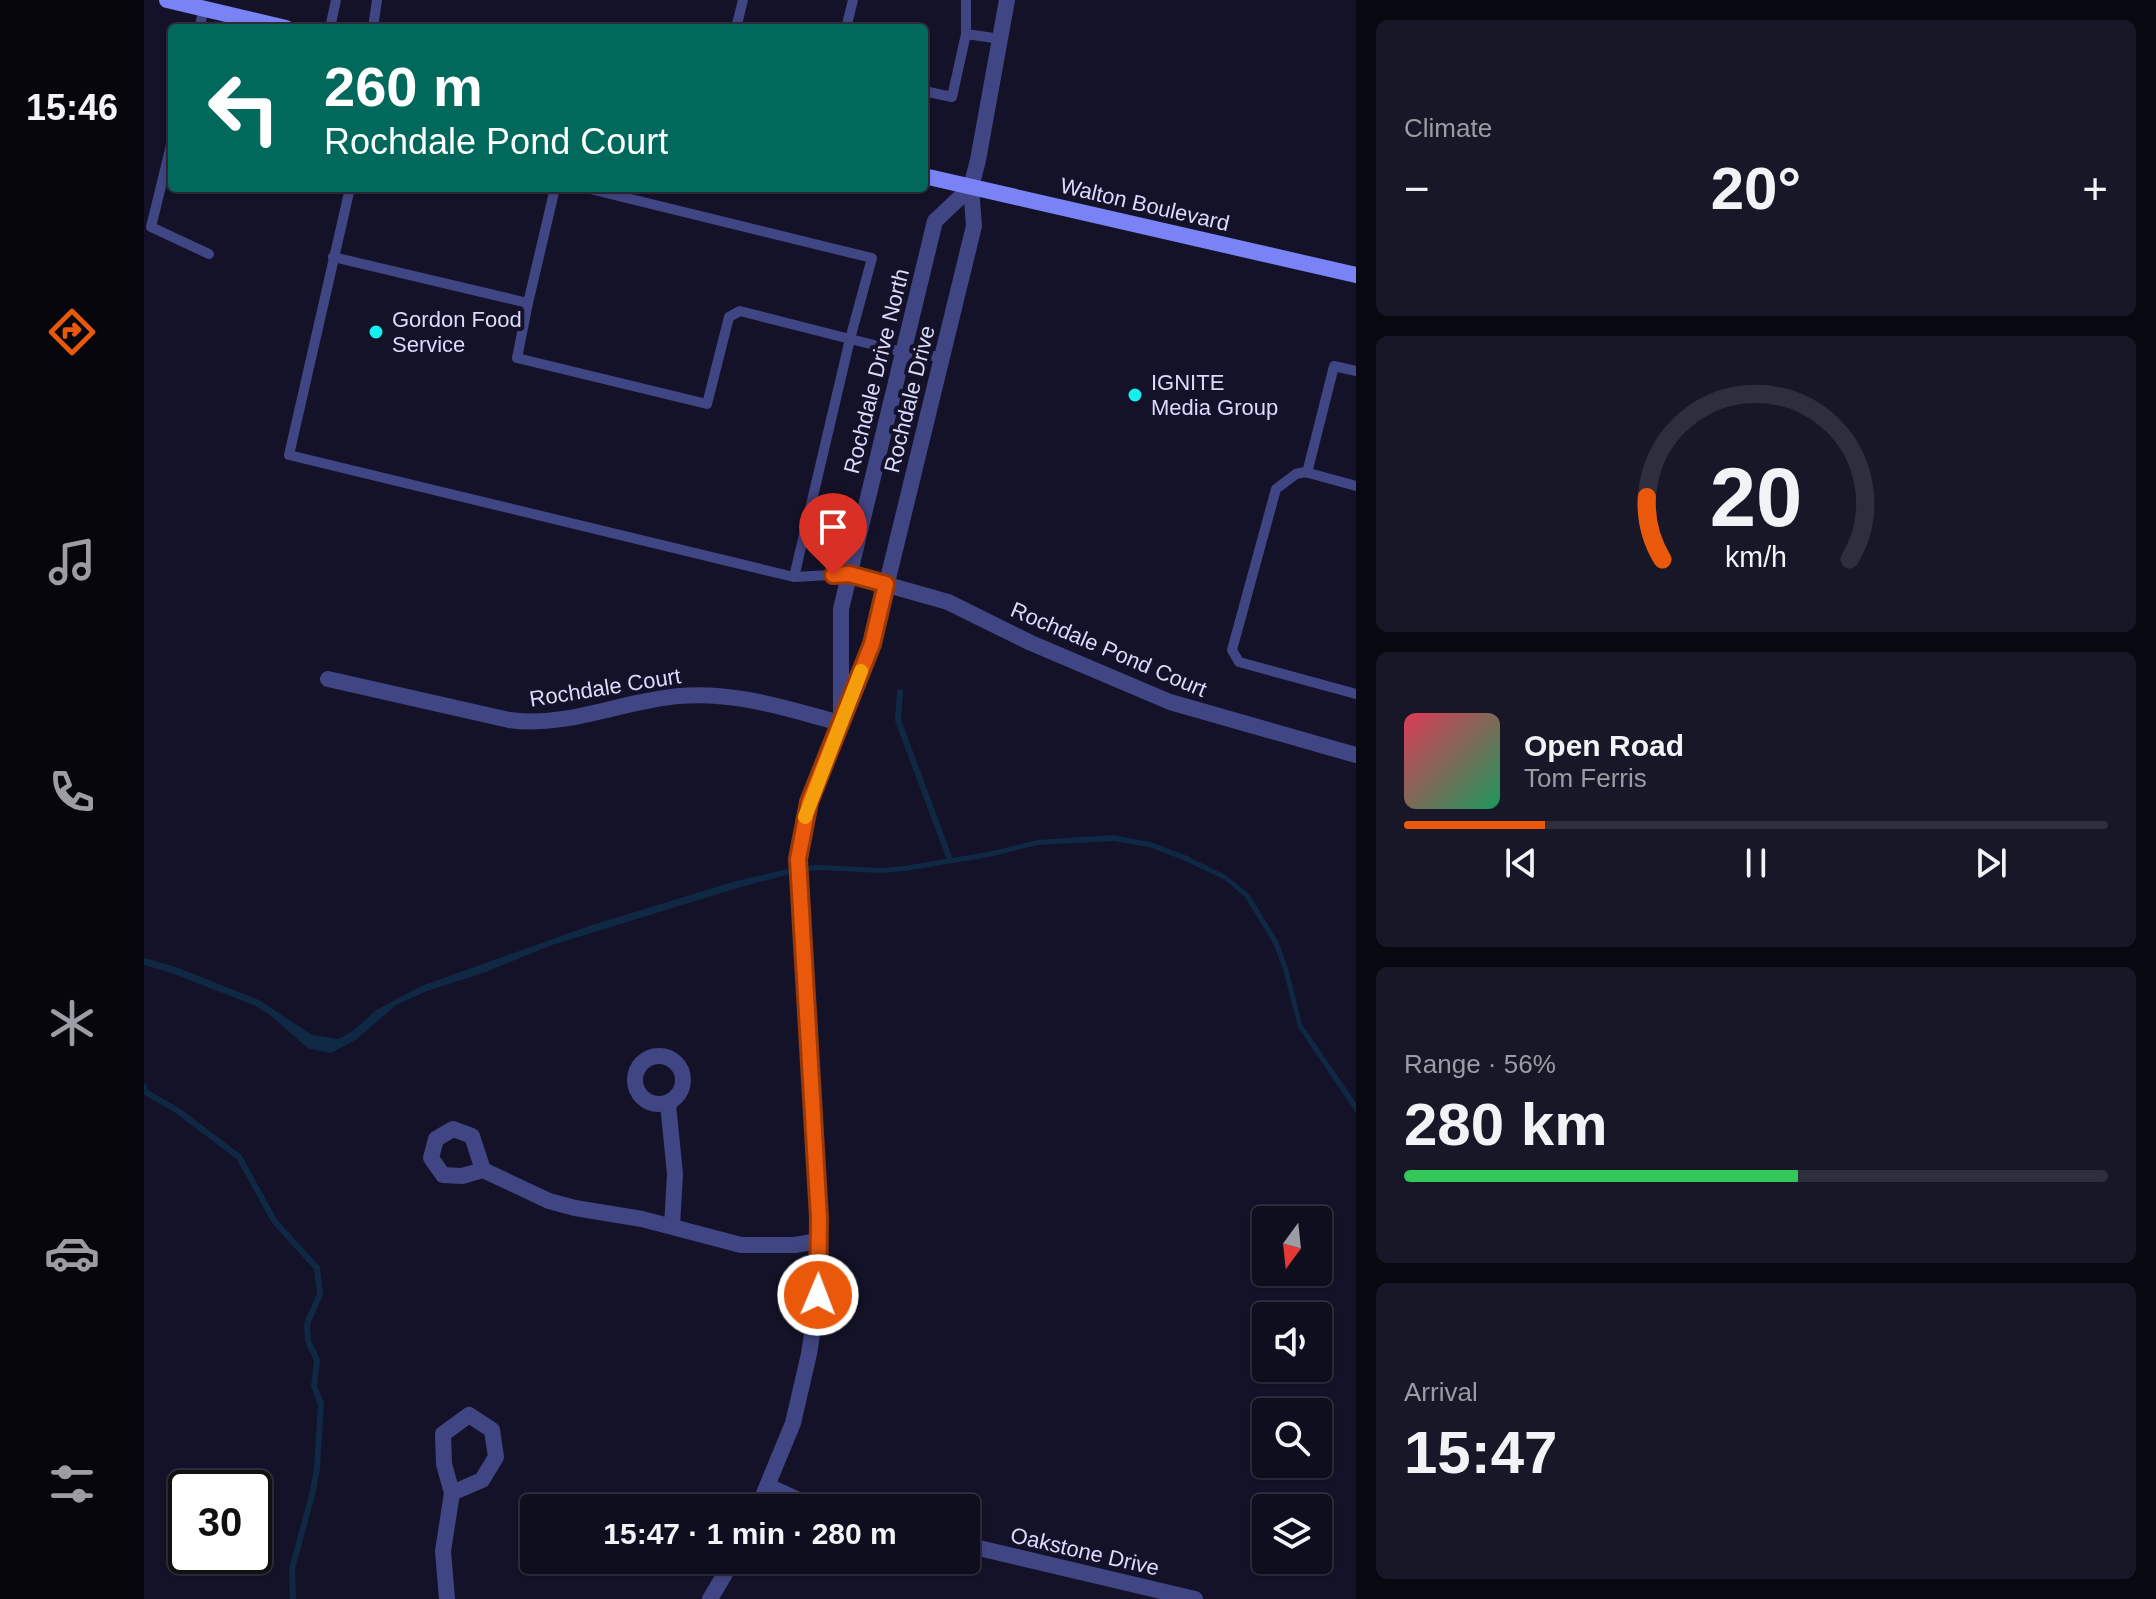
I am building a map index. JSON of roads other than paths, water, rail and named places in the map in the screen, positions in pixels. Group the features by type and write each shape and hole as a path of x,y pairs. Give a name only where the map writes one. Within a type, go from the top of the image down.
{"main road":[{"path":"167,0 269,24"},
{"name":"Walton Boulevard","path":"928,177 1356,275"}],"street":[{"name":"Rochdale Drive","path":"764,1494 793,1423 809,1354 818,1295 818,1241 798,859 809,802 872,644 974,226 971,187 1007,0"},
{"name":"Rochdale Drive North","path":"841,723 841,609 849,574 935,221 971,187"},
{"name":"Rochdale Pond Court","path":"849,574 948,602 1054,653 1170,702 1356,755"},
{"name":"Rochdale Court","path":"328,679 531,723 559,721 676,696 721,694 841,723"},
{"path":"668,1104 675,1174 672,1226"},
{"path":"483,1170 549,1201 672,1226 741,1245 795,1245 818,1241"},
{"path":"447,1599 443,1551 452,1493 444,1464 443,1434 469,1415 492,1430 496,1457 482,1480 452,1493"},
{"path":"768,1486 785,1494"},
{"name":"Oakstone Drive","path":"980,1548 1195,1599"},
{"path":"710,1599 725,1574"}],"lane":[{"path":"331,24 336,0"},
{"path":"374,24 377,0"},
{"path":"737,24 743,0"},
{"path":"847,24 853,0"},
{"path":"928,92 952,97 966,34 966,0"},
{"path":"200,24 204,9"},
{"path":"966,34 1001,39"},
{"path":"168,157 151,227 209,254"},
{"path":"349,192 289,455 794,577 849,574"},
{"path":"554,192 517,358 707,404 729,317 740,311 903,352 941,357"},
{"path":"602,192 872,258 794,577"},
{"path":"333,257 528,303"},
{"path":"1307,473 1334,366 1356,371"},
{"path":"1356,486 1307,473 1296,474 1276,489 1232,650 1239,662 1356,694"}],"water":[{"path":"1113,835 1150,842 1185,855 1227,876 1249,894 1278,941 1302,1024 1356,1103 1356,1113 1298,1027 1273,943 1245,897 1225,880 1183,860 1149,847 1113,841 1037,845 989,857 905,871 797,872 741,887 549,946 486,972 427,991 396,1005 357,1039 331,1053 309,1049 256,1006 144,965 144,958 176,967 259,1000 312,1035 338,1039 353,1031 376,1010 424,985 592,925 736,881 796,867 904,866 1037,840"}],"waterway":[{"path":"900,692 898,720 949,857"},
{"path":"144,1087 144,1091 178,1111 239,1157 275,1222 317,1268 320,1294 307,1324 308,1341 317,1360 314,1386 321,1404 317,1467 292,1569 293,1599"}],"place":[{"name":"Gordon Food Service","path":"376,332"},
{"name":"IGNITE Media Group","path":"1135,395"}]}
